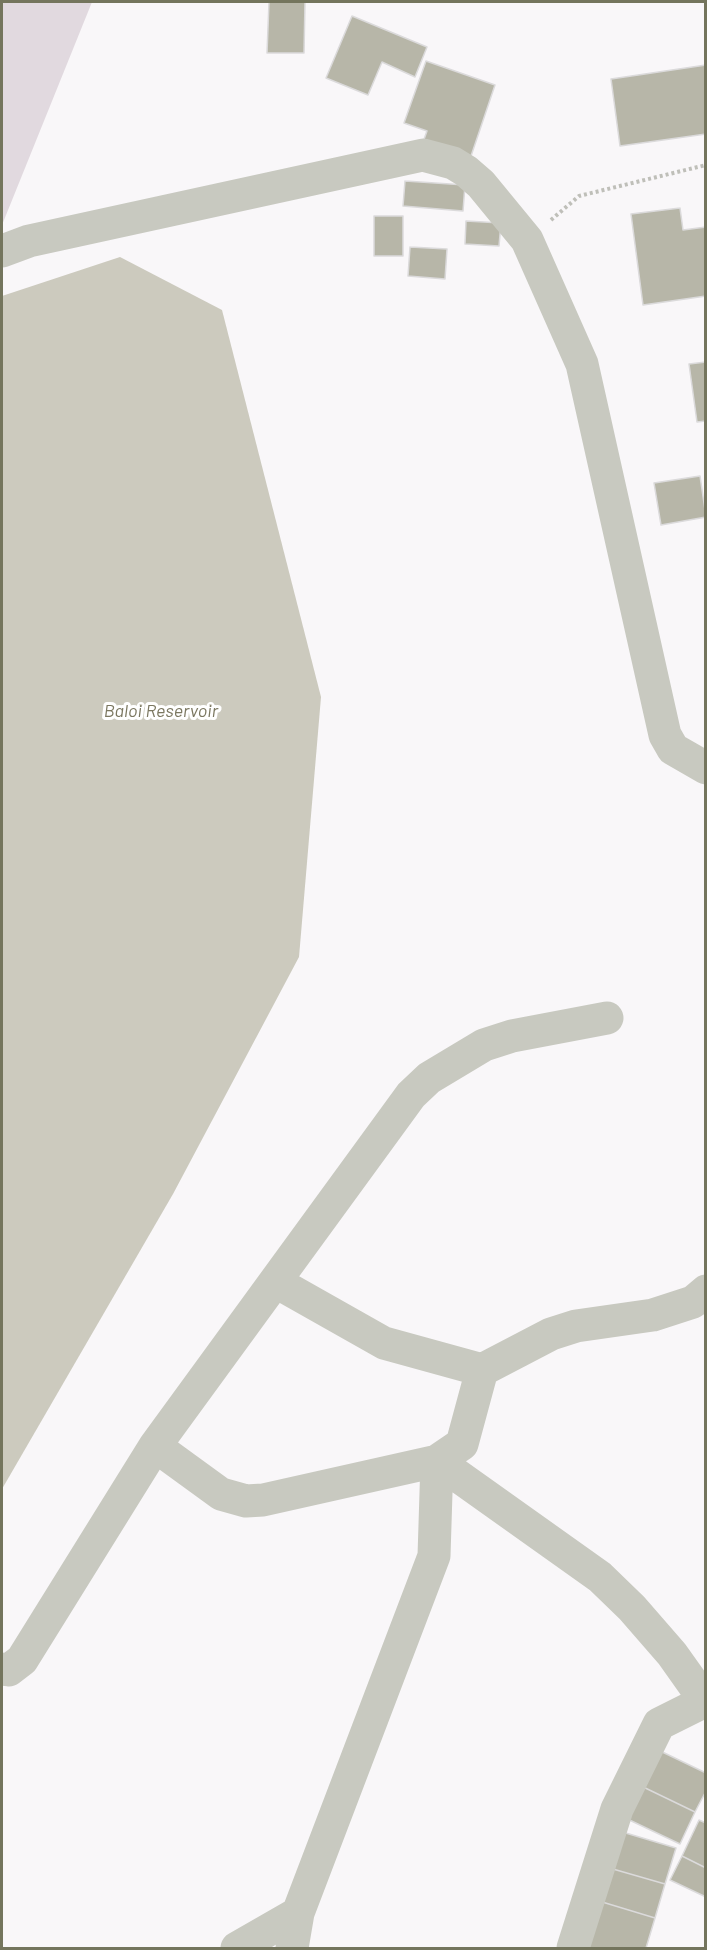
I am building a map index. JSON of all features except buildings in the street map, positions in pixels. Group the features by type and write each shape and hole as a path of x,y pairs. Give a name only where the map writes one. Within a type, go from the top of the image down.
{"street":[{"path":"2,251 30,241 423,155 453,163 466,171 481,184 527,240 582,364 665,735 673,749 705,768"},
{"path":"2,1669 15,1668 22,1660 155,1446 411,1095 429,1078 484,1045 512,1036 607,1018"},
{"path":"276,1282 384,1343 482,1370 551,1334 576,1326 653,1315 693,1302 705,1291"},
{"path":"155,1446 221,1494 246,1501 263,1500 437,1461 462,1444 482,1370"},
{"path":"437,1461 600,1577 632,1608 672,1654 705,1701 659,1724 617,1809 573,1948"},
{"path":"292,1948 298,1913 434,1556 437,1461"},
{"path":"237,1948 298,1913"}],"path":[{"path":"579,196 705,165"}],"shaded area":[{"path":"2,2 92,2 2,225"}],"water":[{"name":"Baloi Reservoir","path":"120,257 222,310 321,697 299,957 173,1194 2,1489 2,296"}]}
